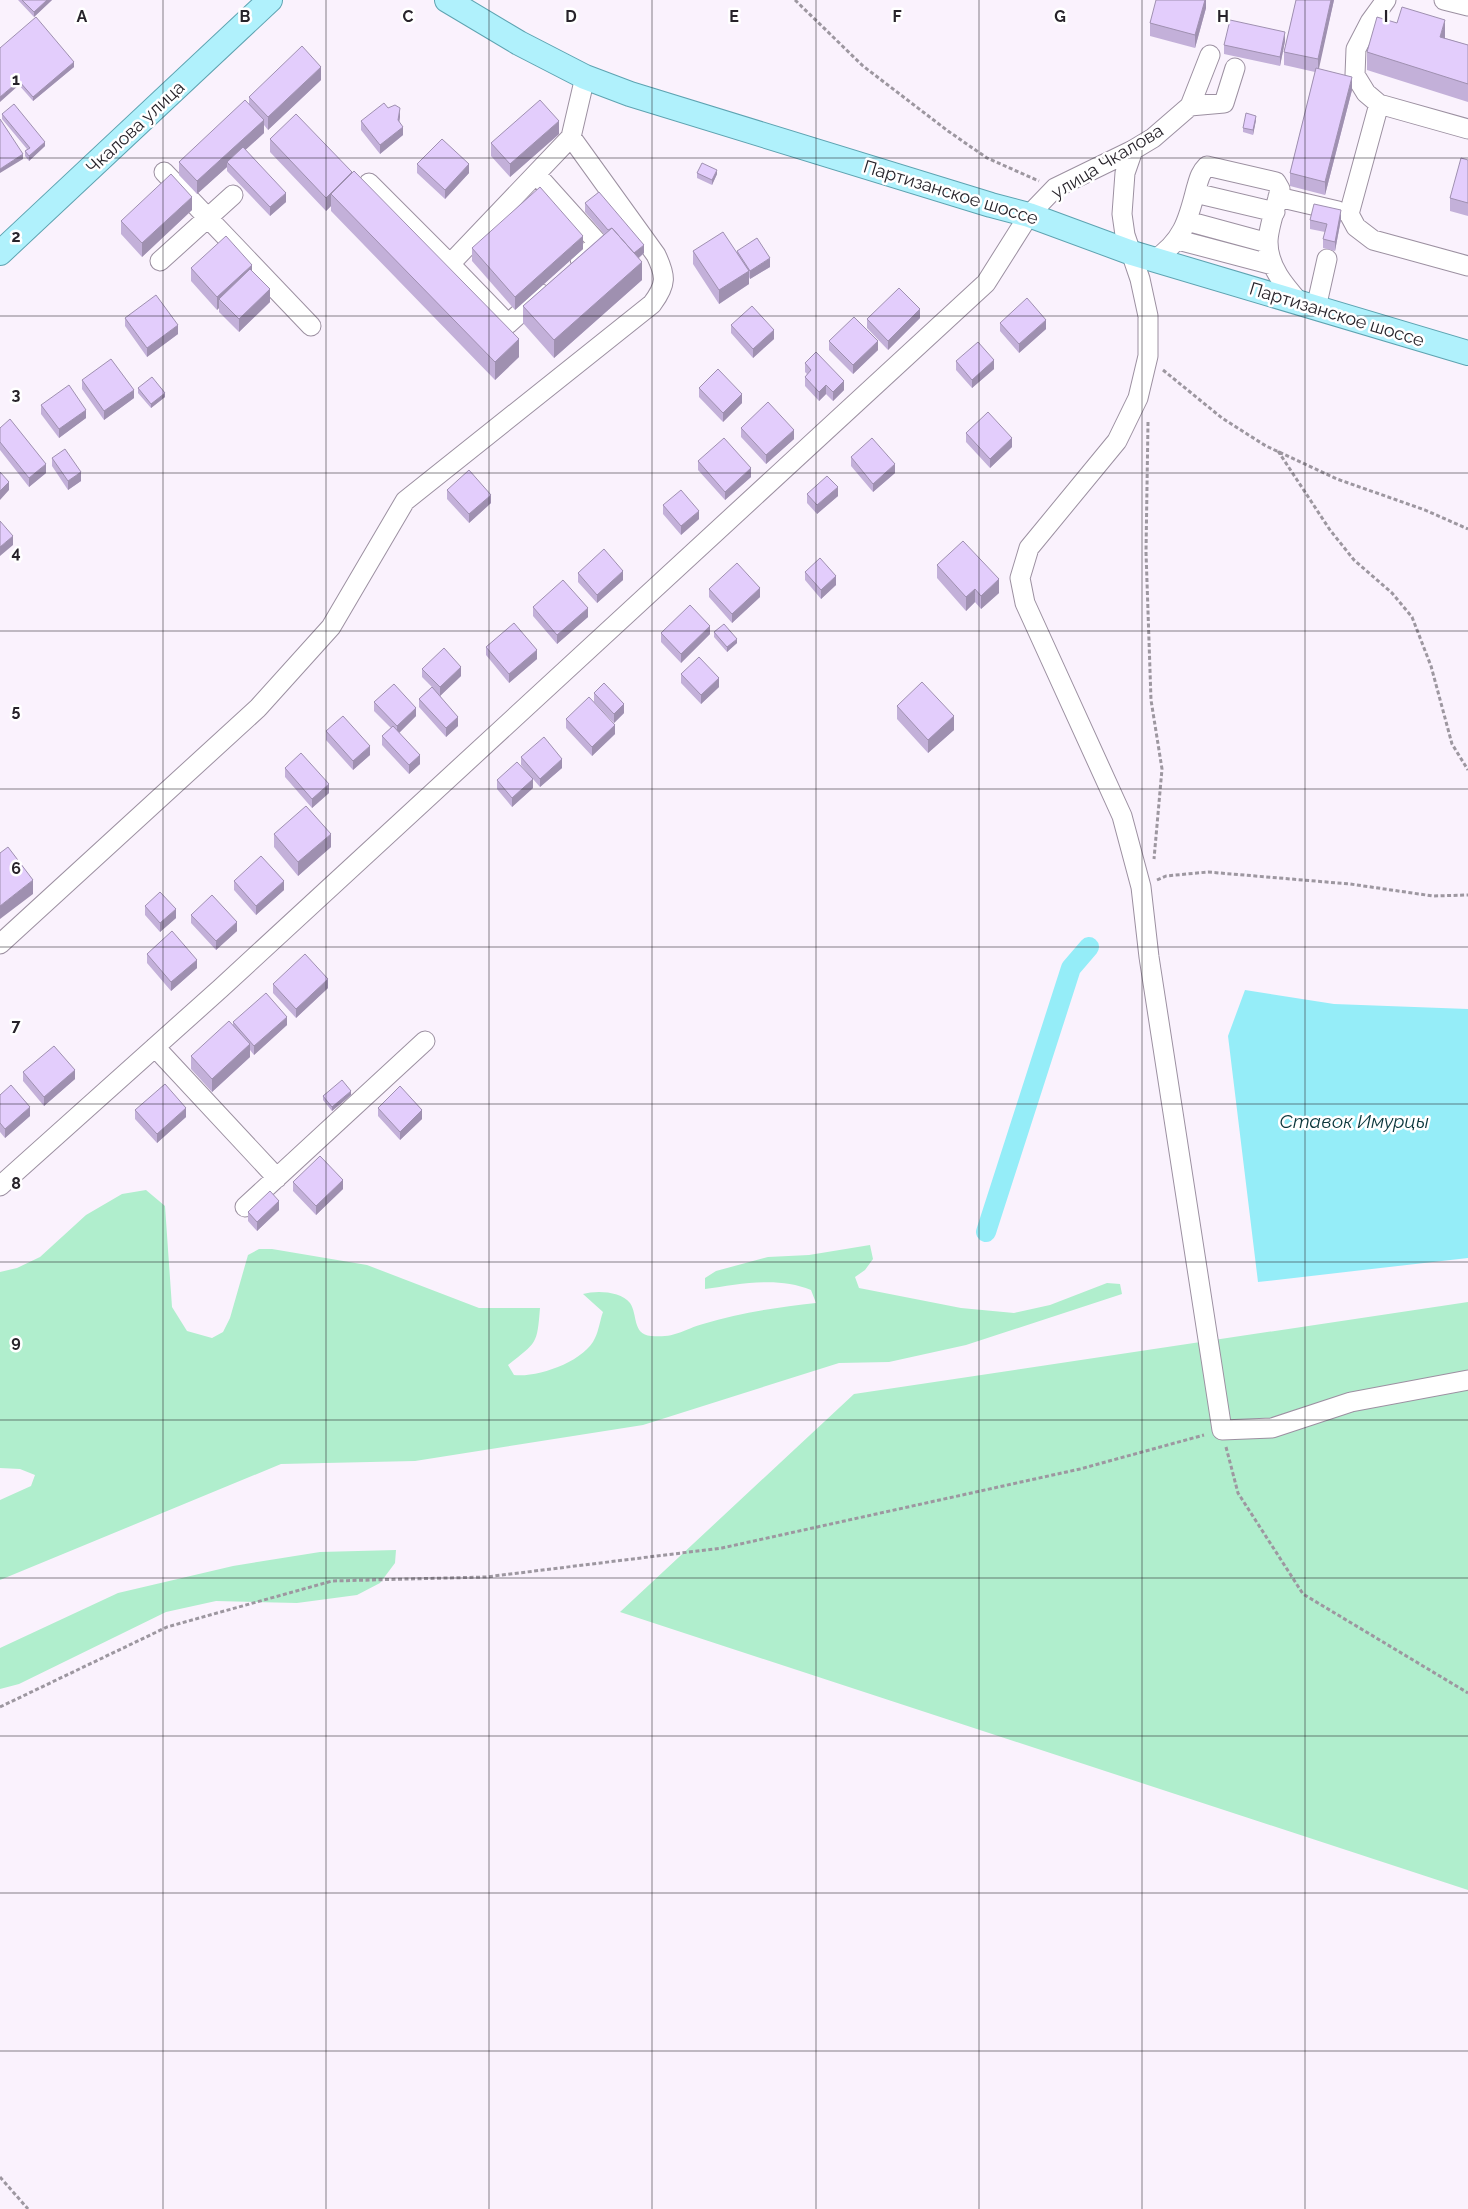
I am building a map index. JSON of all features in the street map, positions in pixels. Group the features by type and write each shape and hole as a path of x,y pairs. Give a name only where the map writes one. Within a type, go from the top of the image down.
{"main road":[{"name":"Чкалова улица","path":"0,253 270,0"},
{"name":"Партизанское шоссе","path":"447,0 519,43 585,77 630,94 991,206 1029,214 1143,257 1468,353"}],"street":[{"path":"1386,0 1370,22 1356,49 1354,75 1366,93 1379,104 1468,129"},
{"path":"1444,0 1468,6"},
{"name":"улица Чкалова","path":"0,1186 155,1047 986,283 1029,214 1055,188 1133,150 1153,138 1190,106 1210,55"},
{"path":"1190,106 1224,102 1235,68"},
{"path":"450,264 571,137 585,77"},
{"path":"1379,104 1349,214 1356,227 1373,240 1468,266"},
{"path":"0,944 258,708 331,627 405,501 652,304 662,290 664,273 656,255 571,137"},
{"path":"1133,150 1125,173 1122,214 1125,235 1143,257 1140,279 1148,316 1148,356 1138,398 1117,441 1030,548 1020,578 1025,604 1122,816 1141,887 1149,957 1222,1430 1272,1428 1351,1402 1468,1380"},
{"path":"1143,257 1166,252 1178,240 1187,220 1200,172 1207,166 1276,182 1280,189 1268,242 1273,265 1285,286 1308,305 1327,260"},
{"path":"164,172 311,326"},
{"path":"369,183 508,324 598,243 536,174"},
{"path":"1195,193 1349,214"},
{"path":"160,261 232,195"},
{"path":"1187,220 1268,242"},
{"path":"1178,240 1273,265"},
{"path":"245,1207 425,1041"},
{"path":"155,1047 276,1178"}],"path":[{"path":"795,0 863,66 948,132 987,158 1055,188"},
{"path":"1148,356 1174,380 1222,418 1278,451 1337,479 1426,510 1468,528"},
{"path":"1141,887 1154,861 1162,769 1151,700 1146,552 1148,419"},
{"path":"1278,451 1330,530 1354,560 1392,593 1412,617 1431,666 1452,744 1468,770"},
{"path":"1141,887 1166,876 1208,872 1350,884 1433,896 1468,895"},
{"path":"0,1707 168,1627 332,1581 486,1577 722,1548 1080,1469 1222,1430 1238,1493 1303,1594 1468,1692"},
{"path":"0,2177 28,2209"}],"green space":[{"path":"146,1190 165,1206 172,1307 187,1331 212,1338 223,1332 230,1318 248,1255 259,1249 272,1249 367,1265 479,1308 540,1308 538,1329 534,1342 525,1352 508,1365 514,1375 548,1371 571,1361 590,1346 595,1338 603,1312 583,1294 608,1292 626,1299 630,1303 638,1328 641,1332 651,1336 673,1335 717,1320 816,1303 811,1290 785,1283 759,1282 705,1289 705,1278 716,1271 768,1257 809,1255 870,1245 873,1259 865,1270 855,1277 859,1288 961,1308 1014,1313 1050,1305 1107,1283 1120,1284 1122,1294 966,1345 889,1362 839,1363 643,1425 415,1461 281,1464 0,1580 0,1500 31,1486 35,1475 20,1469 0,1468 0,1272 17,1268 40,1257 86,1215 122,1194"},
{"path":"1468,1302 1468,1890 620,1612 854,1394"},
{"path":"396,1550 395,1563 380,1583 357,1595 297,1603 216,1601 166,1612 19,1684 0,1689 0,1648 118,1593 233,1566 320,1552"}],"water":[{"name":"Ставок Имурцы","path":"1245,990 1334,1004 1468,1009 1468,1258 1258,1282 1228,1036"}],"building":[{"path":"22,0 47,0 34,12"},
{"path":"1156,0 1205,0 1195,35 1150,23"},
{"path":"1296,0 1331,0 1318,59 1284,52"},
{"path":"1402,7 1445,20 1440,37 1468,45 1468,84 1367,52 1377,17 1397,23"},
{"path":"36,17 74,62 33,97 19,81 0,97 0,48"},
{"path":"1230,20 1285,32 1280,57 1224,45"},
{"path":"302,46 321,67 268,117 249,97"},
{"path":"1316,68 1352,77 1325,182 1290,173"},
{"path":"245,100 264,120 197,181 179,162"},
{"path":"540,100 559,121 510,164 491,143"},
{"path":"384,103 388,108 395,105 400,108 398,120 403,127 380,145 361,121"},
{"path":"14,104 45,142 29,156 25,151 30,148 2,114"},
{"path":"1246,113 1256,116 1253,130 1243,128"},
{"path":"296,114 352,172 326,198 270,139"},
{"path":"0,119 23,154 0,169"},
{"path":"442,139 469,164 445,190 417,164"},
{"path":"243,147 286,193 270,207 227,162"},
{"path":"1461,158 1468,160 1468,203 1450,198"},
{"path":"702,163 717,170 712,180 697,173"},
{"path":"354,171 519,339 495,362 331,194"},
{"path":"171,174 192,197 142,243 121,221"},
{"path":"540,187 583,236 515,297 472,248"},
{"path":"599,192 644,245 634,253 612,228 608,230 585,203"},
{"path":"1314,204 1341,210 1335,242 1323,239 1327,224 1310,220"},
{"path":"612,228 642,262 554,340 523,306"},
{"path":"723,232 749,271 719,290 693,251"},
{"path":"226,236 252,265 217,297 191,268"},
{"path":"757,238 770,258 750,271 737,251"},
{"path":"250,269 270,289 239,319 219,299"},
{"path":"899,288 920,309 888,341 867,319"},
{"path":"156,295 178,325 147,348 125,318"},
{"path":"1027,298 1046,320 1019,344 1000,323"},
{"path":"752,306 774,330 753,349 731,325"},
{"path":"854,317 878,341 853,365 829,341"},
{"path":"978,342 994,360 972,380 956,361"},
{"path":"816,352 844,381 833,392 826,385 819,392 805,377 811,370 805,363"},
{"path":"111,359 134,390 104,411 82,380"},
{"path":"718,369 742,394 723,413 699,388"},
{"path":"152,377 165,393 151,404 138,388"},
{"path":"69,385 86,410 59,429 41,405"},
{"path":"768,402 794,430 766,455 741,428"},
{"path":"988,412 1012,438 990,459 966,433"},
{"path":"10,419 46,464 29,478 0,442 0,428"},
{"path":"724,438 751,468 725,492 698,461"},
{"path":"872,438 895,464 873,484 851,457"},
{"path":"65,449 81,472 68,481 52,458"},
{"path":"469,470 491,495 469,514 447,490"},
{"path":"0,472 9,482 0,491"},
{"path":"827,476 838,487 817,505 807,494"},
{"path":"681,490 699,511 681,526 663,505"},
{"path":"0,521 13,536 0,547"},
{"path":"963,541 999,579 981,596 975,589 966,597 937,565"},
{"path":"604,549 623,571 597,595 578,573"},
{"path":"820,558 836,576 821,590 805,572"},
{"path":"737,563 760,588 732,614 709,589"},
{"path":"563,580 588,608 557,635 533,607"},
{"path":"690,605 710,626 681,654 661,633"},
{"path":"514,623 537,650 509,674 486,647"},
{"path":"724,624 737,639 727,647 714,632"},
{"path":"444,648 461,667 440,687 422,669"},
{"path":"699,657 719,678 701,695 681,674"},
{"path":"922,682 954,716 928,740 897,706"},
{"path":"604,683 624,704 614,714 594,693"},
{"path":"394,684 416,708 397,726 374,702"},
{"path":"432,687 458,717 446,728 419,699"},
{"path":"589,697 615,725 592,747 566,719"},
{"path":"343,716 370,746 353,761 326,731"},
{"path":"393,726 420,755 409,765 382,736"},
{"path":"544,737 562,759 540,779 521,757"},
{"path":"301,753 329,784 312,799 285,768"},
{"path":"517,762 533,779 512,798 497,780"},
{"path":"306,806 331,834 298,862 274,834"},
{"path":"8,847 33,880 0,906 0,853"},
{"path":"261,856 284,881 256,906 234,881"},
{"path":"160,892 176,909 160,923 145,906"},
{"path":"212,895 237,922 216,941 191,915"},
{"path":"172,931 197,960 171,982 147,954"},
{"path":"305,954 328,979 296,1009 273,984"},
{"path":"266,993 287,1017 254,1046 233,1022"},
{"path":"229,1021 250,1044 212,1079 191,1056"},
{"path":"54,1046 75,1070 44,1097 23,1072"},
{"path":"342,1080 351,1091 332,1107 323,1096"},
{"path":"165,1084 186,1108 157,1134 135,1110"},
{"path":"11,1085 30,1107 5,1129 0,1123 0,1095"},
{"path":"400,1086 422,1110 400,1132 378,1108"},
{"path":"320,1156 343,1180 316,1206 293,1182"},
{"path":"270,1191 279,1201 257,1222 248,1212"}],"waterway":[{"path":"986,1232 1071,968 1089,947"}]}
